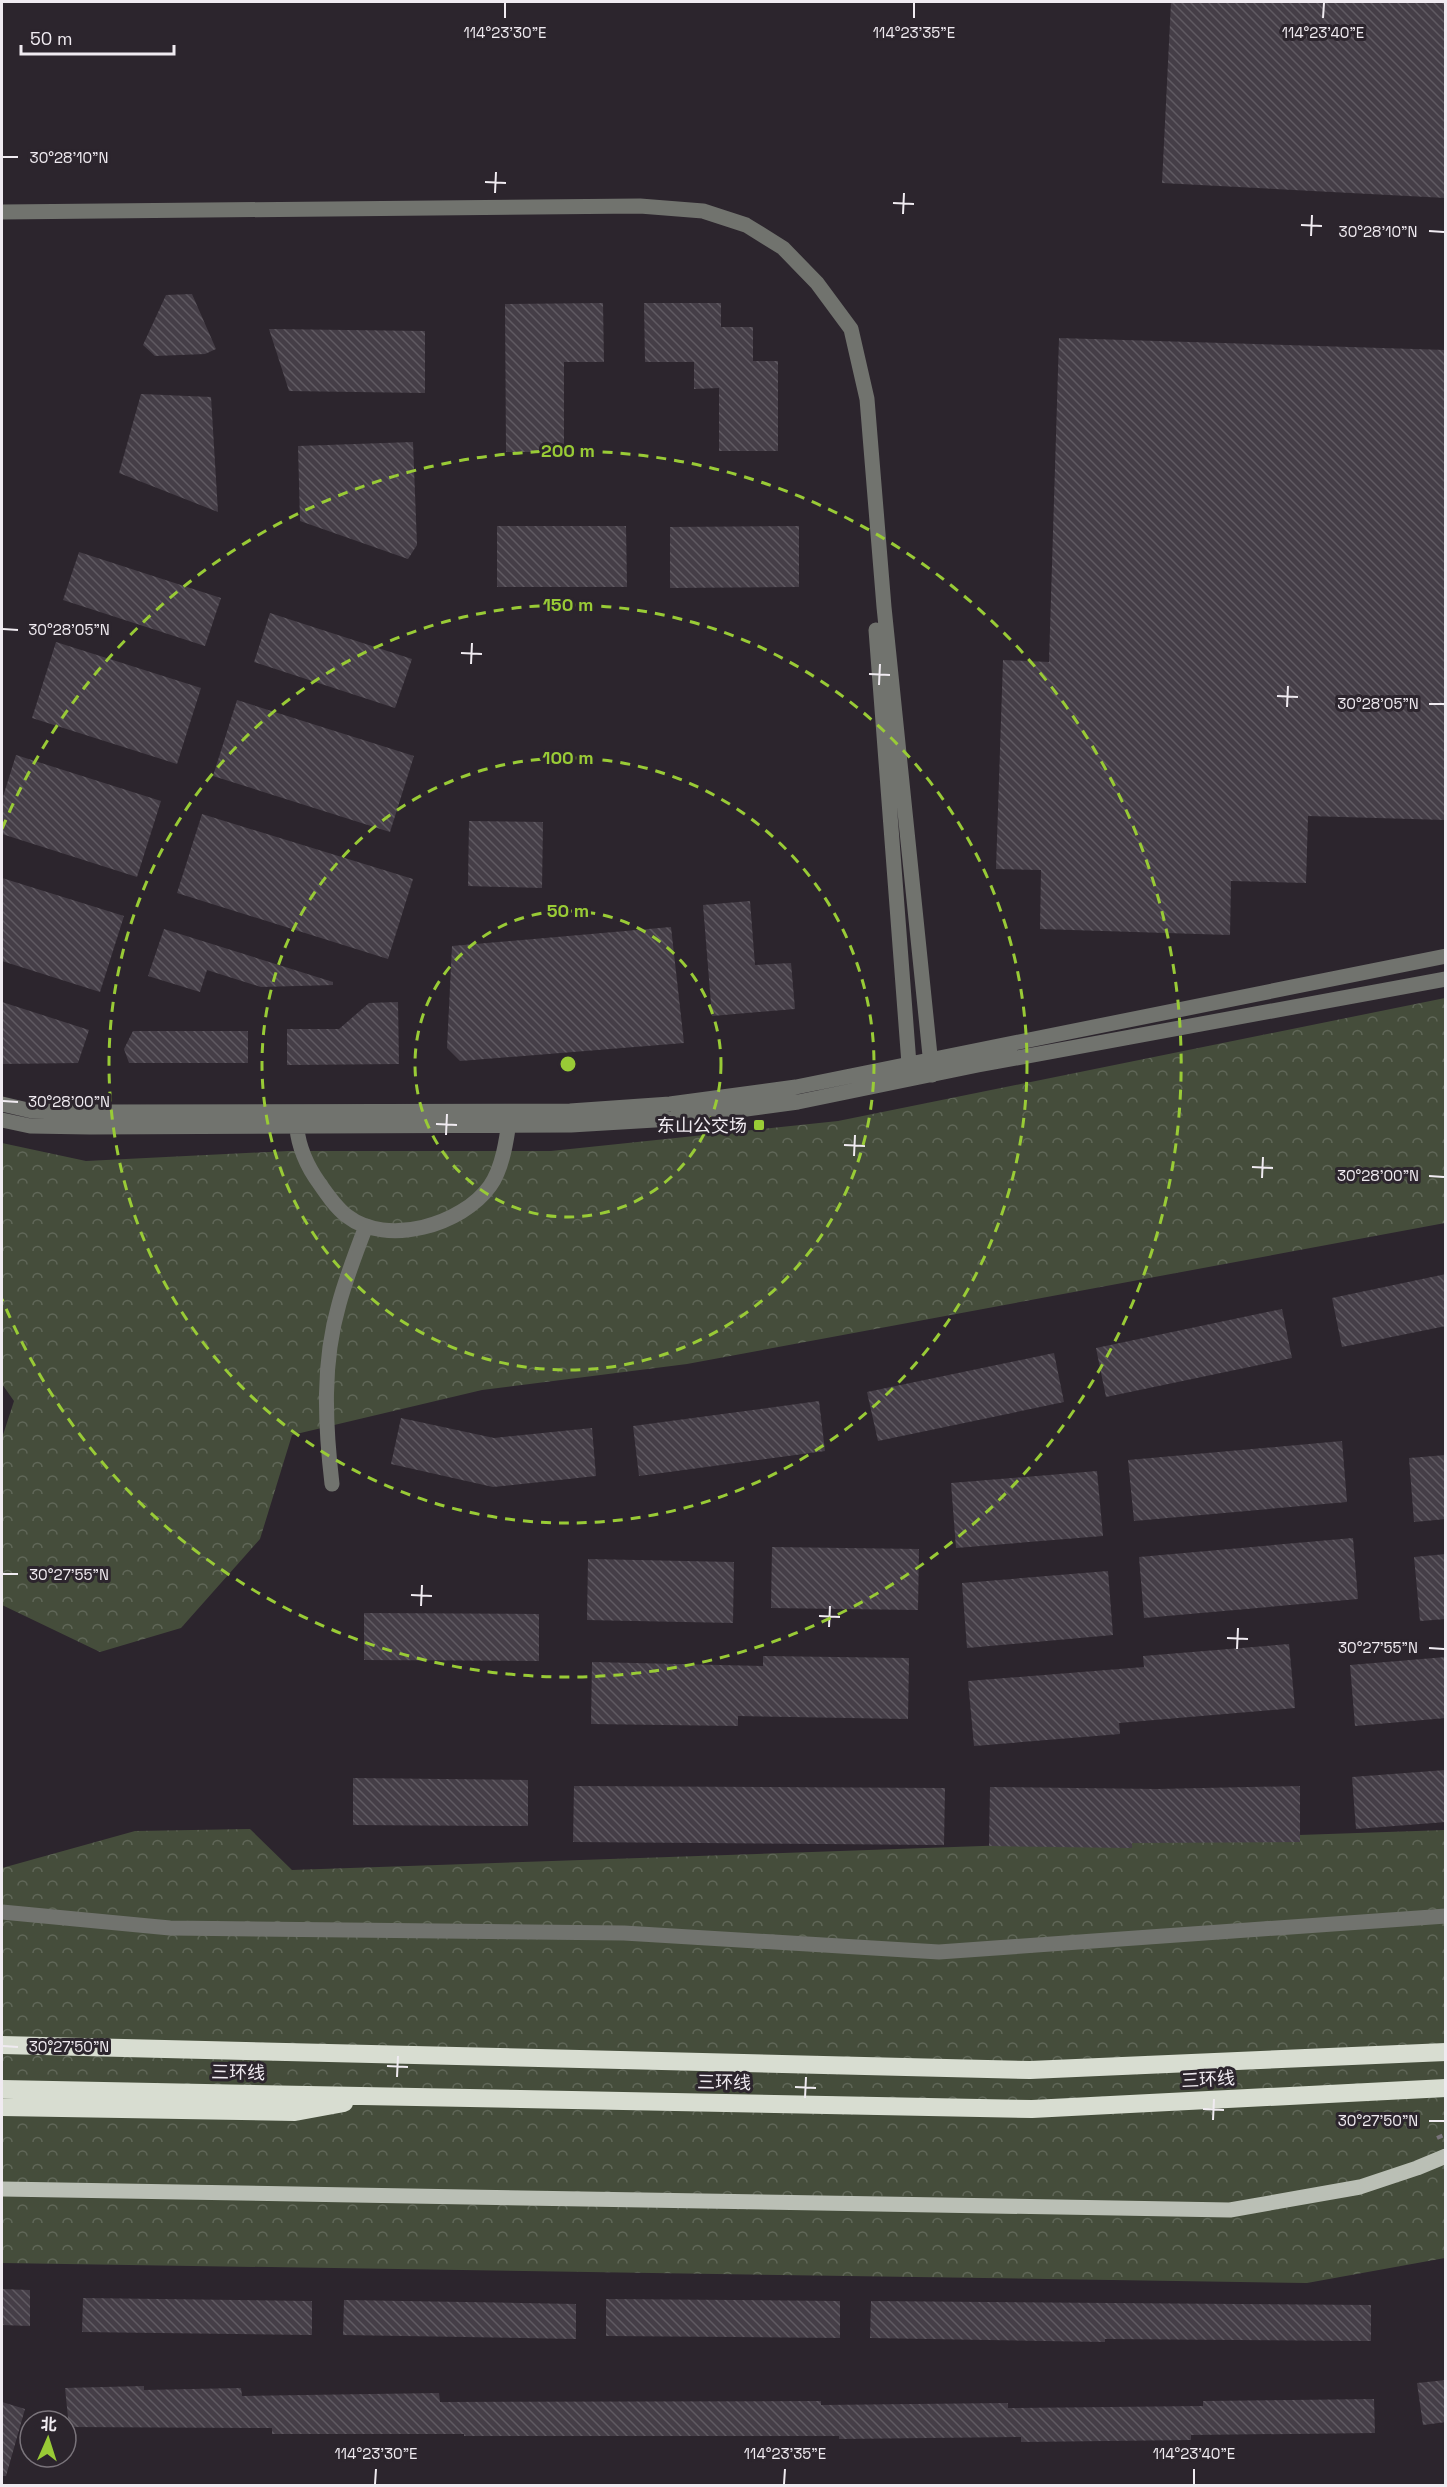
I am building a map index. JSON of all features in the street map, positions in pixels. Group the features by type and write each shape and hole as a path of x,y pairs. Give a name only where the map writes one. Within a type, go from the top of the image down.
{"highway":[{"name":"三环线","path":"2,2045 1030,2070 1446,2052"},
{"name":"三环线","path":"2,2090 1032,2109 1446,2088"},
{"path":"2,2108 295,2112 388,2096"}],"main road":[{"path":"2,2189 1230,2210 1360,2187 1446,2156"}],"street":[{"path":"2,212 640,206 703,211 746,225 783,248 817,283 851,329 867,399 884,607 930,1067"},
{"path":"2,221 640,216 701,221 742,234 777,256 810,290 842,333 858,400 911,1071"},
{"path":"2,1120 30,1126 90,1127 296,1119 510,1117 670,1104 911,1071 1446,956"},
{"path":"930,1067 1446,979"},
{"path":"2,1104 32,1111 296,1119"},
{"path":"296,1119 306,1163 326,1194 347,1216 373,1230 412,1231 434,1225 466,1208 490,1185 500,1163 510,1117"},
{"path":"332,1484 326,1431 331,1344 338,1305 366,1226"},
{"path":"2,1912 170,1928 624,1933 939,1952 1446,1916"}],"path":[{"path":"1437,2138 1446,2134"}],"green space":[{"path":"1445,998 1445,1223 687,1364 482,1390 292,1435 260,1539 181,1628 100,1652 2,1605 2,1438 14,1401 2,1384 2,1143 86,1161 288,1151 551,1151 838,1121"},
{"path":"250,1829 292,1870 1445,1830 1445,2258 1307,2283 2,2263 2,1868 135,1831"}],"building":[{"path":"1171,2 1446,2 1446,198 1162,183"},
{"path":"192,294 216,349 205,354 155,356 143,345 166,295"},
{"path":"603,303 604,362 564,362 564,452 506,452 505,304"},
{"path":"644,303 721,303 721,327 753,327 753,361 778,361 778,451 719,451 719,388 694,389 694,362 645,362"},
{"path":"269,329 425,331 425,393 289,391"},
{"path":"1059,338 1446,350 1446,820 1308,816 1306,883 1231,881 1230,935 1040,929 1041,870 996,869 1003,660 1049,662"},
{"path":"141,394 211,397 218,512 119,473"},
{"path":"413,442 417,545 408,559 300,521 298,446"},
{"path":"497,526 626,526 627,587 497,587"},
{"path":"799,526 799,587 670,588 670,527"},
{"path":"79,552 221,598 205,646 63,600"},
{"path":"270,613 412,659 395,708 254,662"},
{"path":"56,642 201,688 177,764 32,718"},
{"path":"237,700 414,756 390,832 213,776"},
{"path":"16,755 161,801 137,877 2,834 2,800"},
{"path":"202,814 413,879 388,959 177,893"},
{"path":"469,821 543,822 542,888 468,886"},
{"path":"2,878 124,916 100,992 2,961"},
{"path":"750,901 755,965 791,963 795,1009 712,1016 703,905"},
{"path":"671,927 684,1043 460,1061 447,1048 452,946"},
{"path":"164,929 333,982 333,985 261,987 207,970 200,992 148,976"},
{"path":"2,1002 89,1030 78,1063 2,1064"},
{"path":"398,1002 399,1064 287,1065 287,1029 339,1029 369,1003"},
{"path":"133,1031 248,1031 248,1063 129,1063 124,1049"},
{"path":"1446,1274 1446,1326 1342,1347 1332,1298"},
{"path":"1282,1309 1292,1358 1106,1397 1096,1348"},
{"path":"1054,1353 1064,1402 878,1441 867,1392"},
{"path":"819,1401 825,1451 639,1476 633,1426"},
{"path":"401,1418 494,1438 592,1428 596,1476 493,1487 391,1464"},
{"path":"1342,1441 1347,1502 1134,1521 1128,1460"},
{"path":"1446,1455 1446,1519 1414,1522 1409,1458"},
{"path":"1097,1471 1103,1536 956,1548 951,1483"},
{"path":"1353,1538 1358,1599 1144,1618 1139,1557"},
{"path":"772,1547 919,1549 918,1610 771,1608"},
{"path":"1446,1554 1446,1619 1420,1621 1414,1557"},
{"path":"588,1559 734,1562 733,1623 587,1620"},
{"path":"1108,1571 1113,1635 967,1648 962,1583"},
{"path":"364,1613 539,1614 539,1661 364,1660"},
{"path":"1289,1644 1295,1708 1119,1723 1120,1734 974,1746 968,1681 1144,1667 1143,1656"},
{"path":"763,1656 909,1658 908,1719 738,1716 738,1726 591,1724 592,1662 763,1666"},
{"path":"1446,1657 1446,1718 1355,1726 1350,1665"},
{"path":"1446,1770 1446,1822 1356,1829 1352,1777"},
{"path":"353,1778 528,1780 528,1826 353,1825"},
{"path":"574,1786 945,1788 944,1845 573,1842"},
{"path":"1300,1786 1300,1842 1132,1843 1132,1848 989,1846 990,1787 1157,1789"},
{"path":"2,2289 30,2290 30,2326 2,2325"},
{"path":"83,2298 312,2301 312,2335 82,2332"},
{"path":"606,2299 840,2301 840,2338 606,2336"},
{"path":"344,2300 576,2304 576,2339 343,2335"},
{"path":"871,2301 1371,2305 1371,2341 1105,2339 1105,2342 870,2338"},
{"path":"1446,2380 1446,2422 1423,2425 1417,2383"},
{"path":"144,2386 144,2390 241,2388 242,2396 439,2393 440,2402 821,2401 821,2405 1008,2403 1008,2408 1203,2406 1203,2401 1374,2399 1375,2433 1191,2435 1191,2440 1021,2442 1021,2437 839,2439 839,2436 272,2434 272,2428 78,2427 78,2409 67,2409 65,2388"},
{"path":"2,2402 25,2409 18,2409 18,2434 6,2476 2,2476"}],"place":[{"name":"东山公交场","path":"759,1125"}]}
